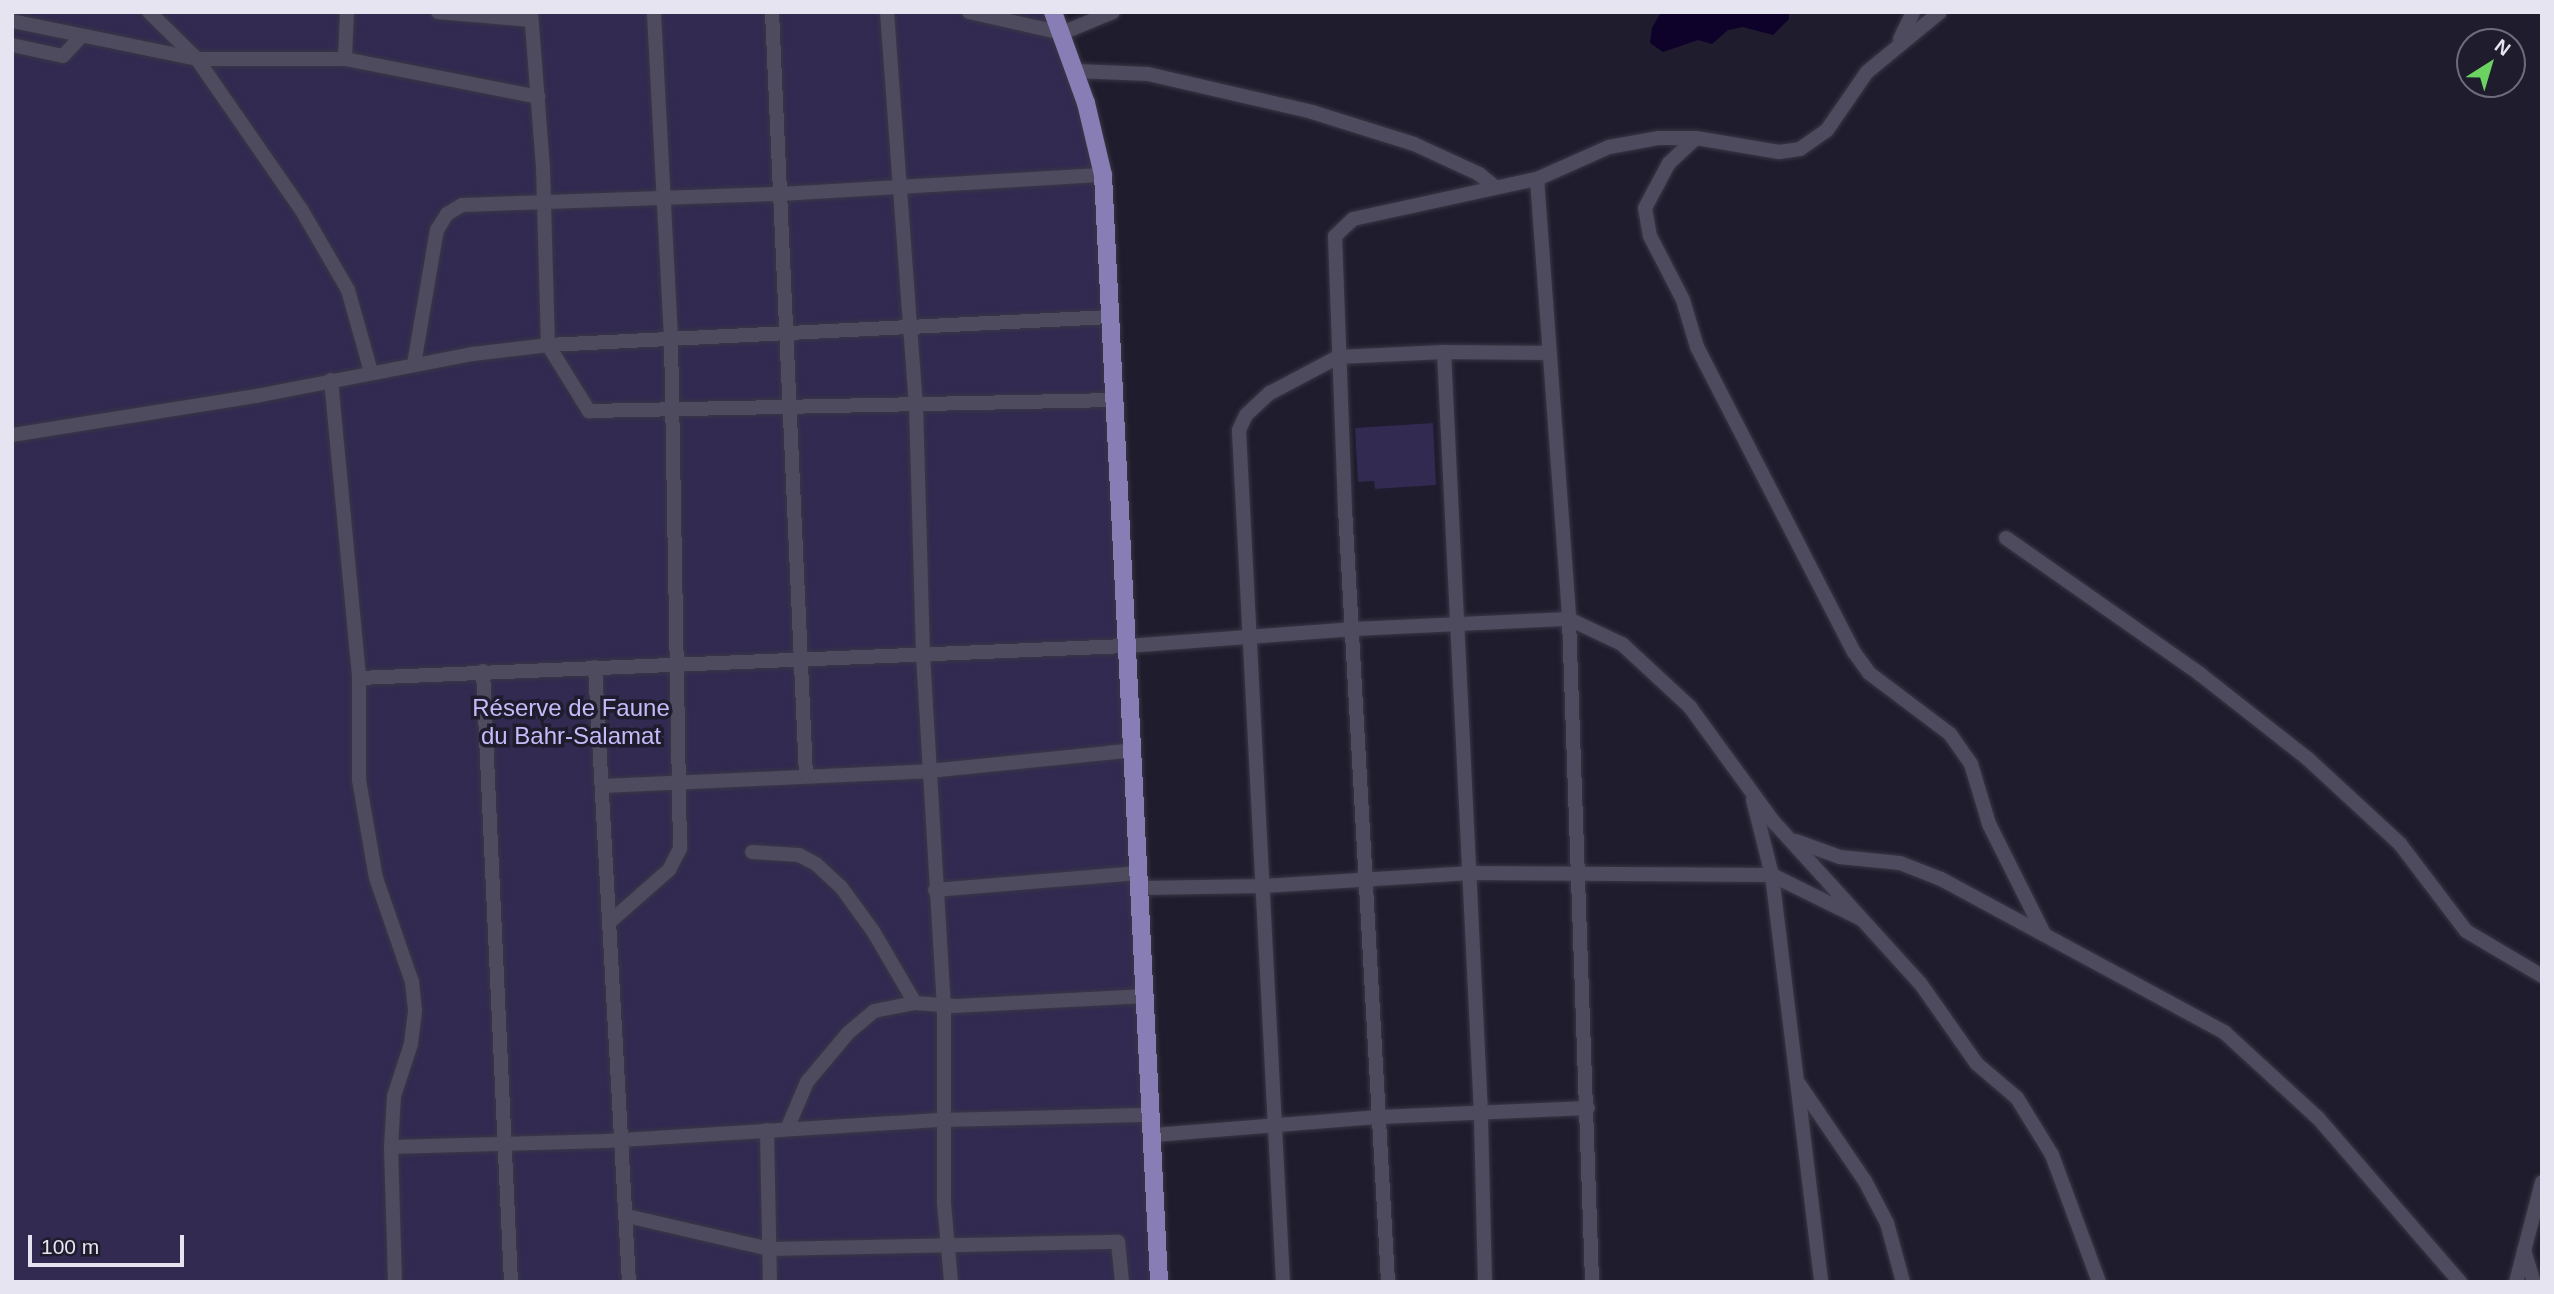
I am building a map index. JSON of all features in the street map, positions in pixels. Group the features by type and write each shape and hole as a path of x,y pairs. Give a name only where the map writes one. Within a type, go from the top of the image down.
{"main road":[{"path":"1053,12 1076,71 1104,175 1144,996 1154,1135 1159,1282"}],"street":[{"path":"149,12 197,59 249,130 337,269 351,297 371,372"},
{"path":"345,59 347,12"},
{"path":"438,12 531,16 538,97 548,345 589,411 672,412 1116,400"},
{"path":"612,920 676,861 682,780 671,338 654,12"},
{"path":"772,12 789,333 806,776"},
{"path":"887,12 916,404 923,655 944,1006 942,1120 951,1282"},
{"path":"969,12 1062,33 1113,12"},
{"path":"1898,43 1913,12"},
{"path":"1388,1282 1338,357 1335,236 1340,228 1353,219 1537,179 1609,147 1659,138 1696,138 1779,152 1800,149 1828,130 1867,72 1898,43 1940,12"},
{"path":"12,21 80,38 197,59 345,59 538,97"},
{"path":"12,45 63,56 80,38"},
{"path":"1076,71 1148,74 1312,112 1413,144 1479,174 1495,187"},
{"path":"1696,138 1669,163 1645,208 1650,236 1684,300 1698,348 1854,652 1869,673 1950,734 1971,764 1989,824 2043,932"},
{"path":"414,364 437,230 447,214 462,205 781,194 1104,175"},
{"path":"1537,179 1569,619 1592,1282"},
{"path":"14,434 414,364 548,345 909,330 1110,317"},
{"path":"1283,1282 1239,430 1246,415 1270,393 1338,357 1444,352 1549,353"},
{"path":"1444,352 1455,623 1481,1114 1485,1282"},
{"path":"331,380 359,678 359,780 376,878 412,982 415,1012 411,1044 394,1096 391,1147 395,1282"},
{"path":"2006,538 2200,674 2308,759 2400,844 2466,931 2542,976"},
{"path":"359,678 1127,646 1354,629 1569,619 1622,645 1690,707 1752,795 1920,983 1967,1052 2009,1089 2037,1129 2077,1215 2099,1282"},
{"path":"595,667 612,920 613,1011 623,1139 629,1282"},
{"path":"483,671 511,1282"},
{"path":"603,786 682,780 929,771 1134,750"},
{"path":"1752,795 1772,875 1821,1282"},
{"path":"1795,841 1840,857 1920,870 2169,999 2255,1057 2318,1118 2460,1282"},
{"path":"752,852 799,855 816,863 841,887 873,931 915,1003"},
{"path":"935,890 1139,880 1264,886 1366,877 1469,873 1772,875 1866,921"},
{"path":"787,1129 807,1082 848,1033 874,1011 915,1003 944,1006 1144,996"},
{"path":"1796,1079 1870,1192 1886,1223 1903,1282"},
{"path":"1154,1135 1379,1117 1588,1108"},
{"path":"391,1147 503,1146 942,1120 1153,1115"},
{"path":"766,1130 770,1282"},
{"path":"2516,1282 2523,1245 2542,1182"},
{"path":"626,1216 769,1249 1118,1241 1122,1282"},
{"path":"2523,1245 2534,1282"}],"green space":[{"name":"Réserve de Faune du Bahr-Salamat","path":"12,12 1053,12 1096,137 1159,1282 12,1282"},
{"path":"1433,423 1436,485 1375,489 1374,481 1358,482 1355,428"}],"shaded area":[{"path":"1661,12 1789,12 1789,19 1773,35 1743,27 1728,30 1712,44 1698,40 1663,52 1650,43 1652,28"}]}
